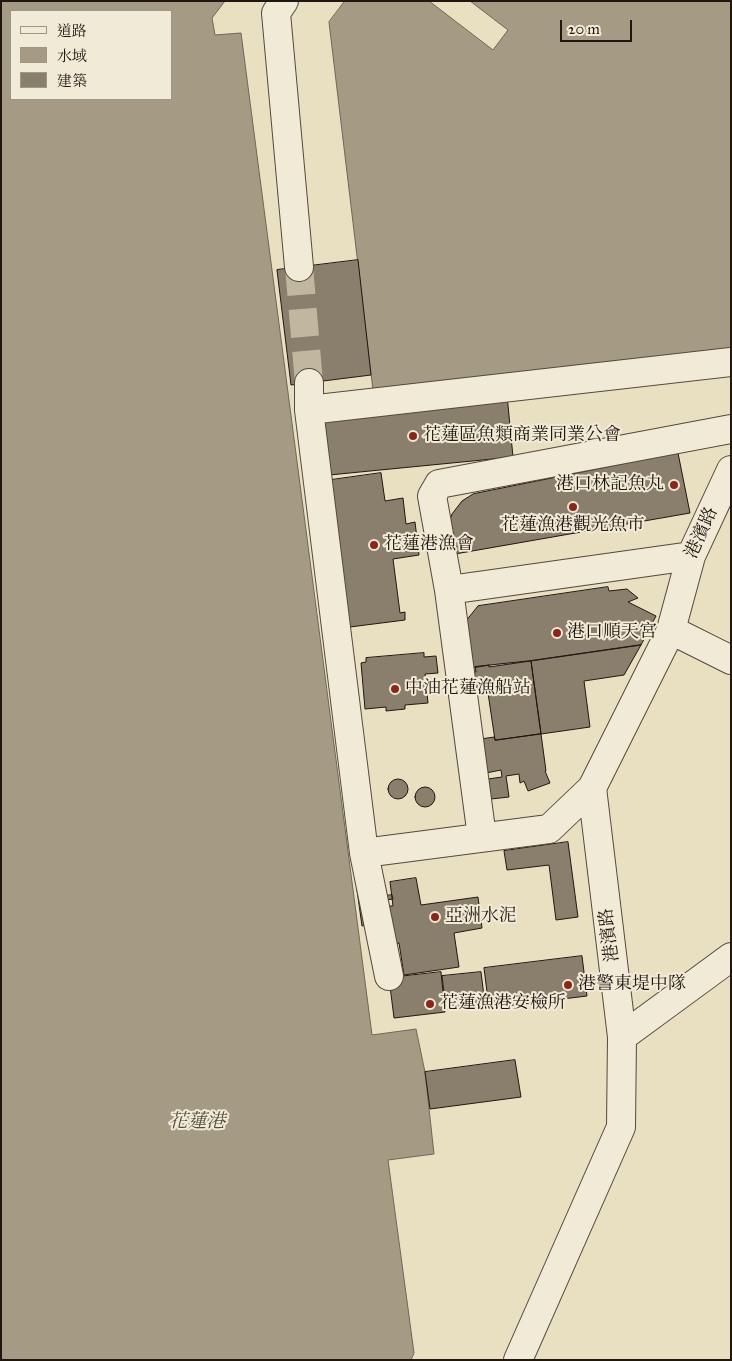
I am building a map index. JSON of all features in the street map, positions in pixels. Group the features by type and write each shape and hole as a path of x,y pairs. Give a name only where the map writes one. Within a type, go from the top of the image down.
{"street":[{"path":"284,1 276,13 299,267"},
{"path":"309,410 731,362"},
{"path":"309,382 309,410 364,853 389,976"},
{"path":"482,837 449,590 432,496 439,484 731,430"},
{"name":"港濱路","path":"364,853 549,829 592,788 671,630 691,556 731,470"},
{"path":"449,590 691,556"},
{"path":"671,630 731,660"},
{"name":"港濱路","path":"518,1360 621,1127 622,1037 592,788"},
{"path":"622,1037 731,957"}],"water":[{"name":"花蓮港","path":"1,1 225,1 212,18 215,35 241,33 372,1035 416,1029 425,1072 434,1154 388,1160 414,1353 411,1360 1,1360"},
{"path":"345,1 429,1 493,50 508,30 470,1 731,1 731,353 373,390 329,22"}],"building":[{"path":"358,260 371,375 291,385 277,270"},
{"name":"花蓮區魚類商業同業公會","path":"507,395 513,457 319,476 313,415"},
{"name":"花蓮漁港觀光魚市","path":"678,453 690,513 455,554 449,523 452,514 462,501 473,494"},
{"name":"花蓮港漁會","path":"381,473 385,501 403,498 406,524 415,522 419,555 393,559 400,613 405,612 405,620 342,628 324,481"},
{"name":"港口順天宮","path":"608,587 609,591 627,589 638,598 628,602 656,616 641,645 472,668 465,622 478,606"},
{"path":"641,645 624,675 584,681 590,727 541,734 531,661"},
{"name":"中油花蓮漁船站","path":"424,653 424,657 436,656 438,673 425,674 428,703 405,705 405,709 386,711 386,707 365,709 361,663 366,662 366,658"},
{"path":"531,661 541,734 495,740 488,693 476,695 473,672 476,672 475,667"},
{"path":"541,734 545,771 550,783 528,791 524,781 520,783 519,774 506,776 509,797 491,799 488,779 502,777 501,770 486,773 481,739 494,737 495,740"},
{"path":"398,779 405,782 408,789 405,796 398,799 391,796 388,789 391,782"},
{"path":"425,787 432,790 435,797 432,804 425,807 418,804 415,797 418,790"},
{"path":"568,842 578,917 556,920 549,865 507,870 504,851"},
{"name":"亞洲水泥","path":"416,878 421,905 478,897 482,928 454,933 459,967 404,975 399,943 394,944 388,906 393,906 390,882"},
{"path":"370,888 372,924 362,926 357,890"},
{"path":"392,895 393,899 372,902 371,898"},
{"path":"582,956 587,996 489,1008 484,968"},
{"path":"441,972 445,1012 394,1018 389,978"},
{"path":"481,972 485,1004 446,1009 442,976"},
{"path":"515,1060 521,1097 430,1109 425,1072"}],"tunnel":[{"path":"299,267 309,383"}],"place":[{"name":"花蓮區魚類商業同業公會","path":"413,436"},
{"name":"港口林記魚丸","path":"674,485"},
{"name":"花蓮漁港觀光魚市","path":"573,507"},
{"name":"花蓮港漁會","path":"374,545"},
{"name":"港口順天宮","path":"557,633"},
{"name":"中油花蓮漁船站","path":"395,689"},
{"name":"亞洲水泥","path":"435,917"},
{"name":"港警東堤中隊","path":"568,985"},
{"name":"花蓮漁港安檢所","path":"430,1004"}]}
